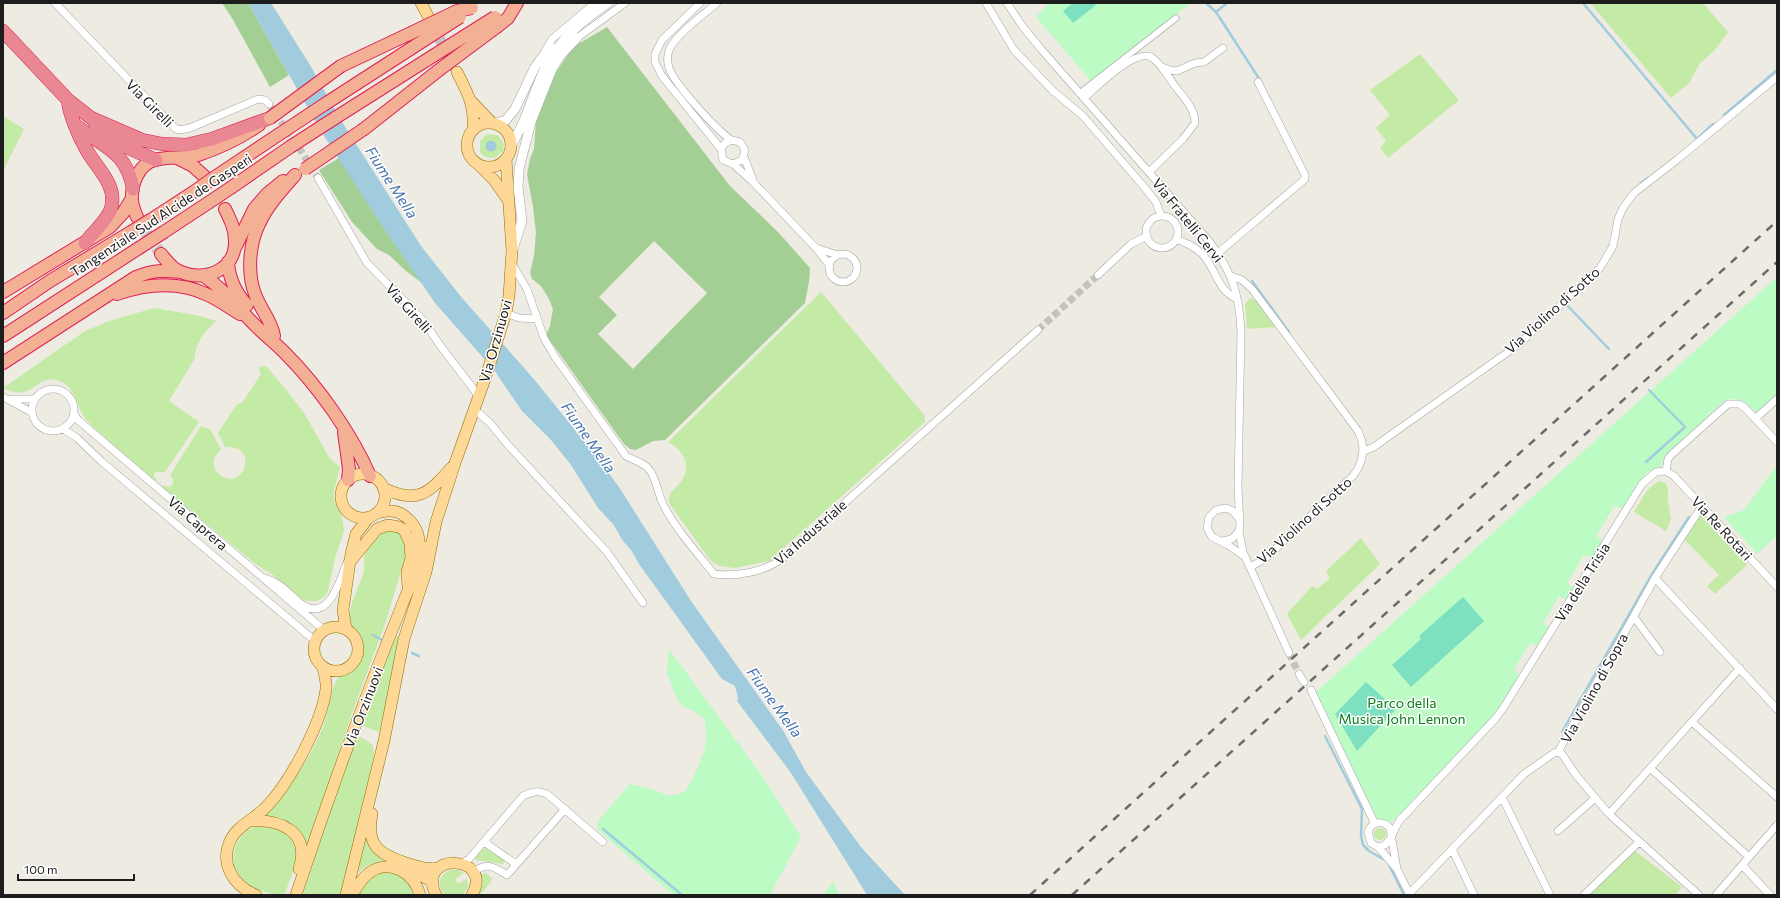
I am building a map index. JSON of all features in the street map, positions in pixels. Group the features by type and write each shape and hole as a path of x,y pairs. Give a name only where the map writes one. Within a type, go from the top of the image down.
{"highway":[{"path":"274,336 273,328 258,304 253,289 250,259 259,222 280,193 295,176 364,129 439,70 517,3"},
{"path":"3,292 110,227 123,213 132,194 136,178 142,168 150,161 165,158 179,159 216,149 236,139 270,118 341,66 457,11 476,6"},
{"name":"Tangenziale Sud Alcide de Gasperi","path":"3,313 152,219 198,189 210,177 278,136 476,6"},
{"name":"Tangenziale Sud Alcide de Gasperi","path":"3,336 164,232 356,104 433,56 496,21"},
{"path":"3,31 68,100 91,118 142,140 162,144 186,145 212,139 270,118"},
{"path":"68,100 69,111 86,149 108,182 112,196 111,208 108,216 85,242"},
{"path":"91,118 97,127 108,136 156,160"},
{"path":"76,125 119,157 126,165 130,174 132,194 137,217"},
{"path":"179,159 210,177"},
{"path":"3,363 98,300 136,277 150,271 165,270 195,276 208,276 220,270 228,262 254,209 267,194 282,181 295,176"},
{"path":"225,209 234,231 234,249"},
{"path":"161,254 171,266 181,272"},
{"path":"228,262 230,277 234,288 274,336 286,354"},
{"path":"204,276 215,283 250,320 286,354 322,396 344,431 359,450 370,476"},
{"path":"98,300 151,285 171,285 188,288 208,295 250,320"},
{"path":"344,431 349,469 348,480"}],"main road":[{"path":"421,3 428,16"},
{"path":"457,72 471,100 474,116 473,129"},
{"path":"471,100 494,123 505,129 509,134 511,146 506,159 496,166 488,167 479,165"},
{"path":"494,123 479,124 473,129 468,136 467,149 472,160 494,180 509,200"},
{"name":"Via Orzinuovi","path":"296,895 333,785 408,590 436,522 501,331 506,313 512,264 506,159"},
{"path":"408,590 410,575 419,546 419,538 416,530 405,516 397,512 389,511 356,517 350,514 342,503 341,497 344,485 348,480 359,475 370,476 376,479 383,488 403,496 422,494 432,489 455,463"},
{"path":"343,610 328,628 318,634 313,652 315,658 323,668 333,672 350,667 357,656 357,644 355,638 346,629 343,610 350,559 356,534 384,502 383,488"},
{"path":"350,514 351,522 356,534"},
{"name":"Via Orzinuovi","path":"346,895 375,776 404,639 426,572 436,522"},
{"path":"350,559 377,529 388,525 399,527 404,530 410,542 410,558 407,572 408,590"},
{"path":"328,628 346,629"},
{"path":"250,822 270,803 304,750 318,720 326,687 323,668"},
{"path":"326,687 338,671"},
{"path":"375,776 376,793 370,826 370,836 374,844 388,857 427,870 439,868 450,862 462,863 473,873 476,883 472,895"},
{"path":"256,895 239,886 230,872 226,854 231,839 241,826 250,822 264,820 280,823 286,826 296,838 302,852 301,861 295,880 296,895"},
{"path":"352,895 363,878 376,869 389,867 418,874 434,891"},
{"path":"434,891 434,876 439,868"},
{"path":"403,870 415,882 420,895"}],"street":[{"name":"Via Girelli","path":"55,3 176,129 180,130 190,128 258,99 265,100 269,104"},
{"path":"494,123 506,120 515,109 523,91 552,39 595,3"},
{"path":"540,60 586,19 608,3"},
{"path":"552,56 625,3"},
{"path":"700,3 662,40 655,54 655,62 662,76 721,149 723,160 733,164 753,182 816,248 830,266"},
{"path":"716,3 676,40 667,55 668,63 679,84 716,126 731,140 742,144 745,150 744,157 753,182"},
{"path":"986,3 1014,50 1053,91 1083,116 1156,202 1161,216"},
{"name":"Via Fratelli Cervi","path":"1007,3 1023,27 1218,253 1231,276 1237,299 1240,331 1238,487 1240,520 1239,531 1241,545 1250,567"},
{"path":"1082,95 1176,18"},
{"path":"512,251 522,221 518,187 518,169 531,122 552,69 560,56 577,38"},
{"path":"511,146 525,118 537,83 552,56 563,41"},
{"path":"1160,66 1177,71 1195,63 1204,62 1223,48"},
{"path":"1082,95 1136,57 1142,56 1151,58 1160,66 1191,107 1196,123 1183,139 1149,172"},
{"name":"Via Violino di Sotto","path":"1289,653 1250,567 1265,559 1353,476 1361,464 1364,451 1378,444 1518,345 1527,337 1600,268 1613,246 1618,219 1623,208 1634,193 1678,159 1777,77"},
{"path":"1218,253 1305,179 1305,175 1258,82"},
{"path":"721,149 725,143 731,140"},
{"path":"733,164 740,162 744,157"},
{"name":"Via Girelli","path":"318,178 367,263 422,319 478,395"},
{"path":"1161,216 1167,217 1175,223 1178,234 1176,239 1170,245 1161,248 1152,244 1147,236 1147,227 1156,217 1161,216"},
{"path":"1098,275 1131,244 1147,236"},
{"path":"1176,239 1191,246 1203,255 1225,292 1237,299"},
{"path":"816,248 838,255 846,254 853,258 857,266 856,274 849,280 838,280 831,273 830,266 832,260 838,255"},
{"name":"Via Industriale","path":"512,264 527,289 544,338 555,357 626,456 643,464 649,469 657,484 664,505 694,549 714,574 727,576 741,574 774,564 783,558 1038,330"},
{"path":"1231,276 1242,280 1252,289 1358,431 1363,443 1364,451"},
{"path":"506,313 519,318 537,319"},
{"name":"Via Caprera","path":"34,399 44,391 57,389 69,396 72,401 74,414 78,420 260,576 328,628"},
{"path":"5,398 34,399 32,412 36,423 44,430 54,432 63,429 70,423 74,414"},
{"path":"5,398 32,412"},
{"path":"1755,419 1777,399"},
{"path":"1666,471 1668,459 1671,455 1728,404 1739,404 1777,442"},
{"path":"474,409 490,423 607,552 643,603"},
{"name":"Via Caprera","path":"63,429 77,438 107,466 315,641"},
{"name":"Via Re Rotari","path":"1666,471 1674,476 1777,587"},
{"name":"Via della Trisia","path":"1392,836 1399,821 1496,718 1642,484 1656,472 1666,471"},
{"name":"Via Fratelli Cervi","path":"1238,487 1234,504 1229,509 1222,508 1216,510 1209,517 1207,522 1209,533 1216,540 1222,541 1246,559"},
{"name":"Via Violino di Sopra","path":"1699,895 1639,842 1594,799 1562,754 1558,752 1655,578 1702,506"},
{"path":"1229,509 1236,514 1240,520"},
{"path":"1222,541 1232,539 1239,531"},
{"path":"260,576 277,582 304,606 310,608 320,607 329,602 334,594 350,559"},
{"path":"1655,578 1777,709"},
{"name":"Via Violino di Sopra","path":"1634,617 1660,652"},
{"path":"1609,814 1740,668"},
{"path":"1299,674 1304,682"},
{"path":"1312,690 1375,824"},
{"path":"1692,722 1777,797"},
{"path":"1397,869 1392,836 1387,825 1381,822 1375,824 1369,829 1368,836 1371,843 1378,847 1397,869 1409,895 1524,774 1554,753 1558,752"},
{"path":"1650,768 1749,857"},
{"path":"462,863 469,859 523,796 533,792 540,791 547,794 602,842"},
{"path":"1502,796 1550,895"},
{"path":"1558,831 1594,799"},
{"path":"473,873 479,867 487,866 497,869 507,875 565,809"},
{"name":"Via della Trisia","path":"1387,825 1399,821"},
{"path":"1716,895 1777,825"},
{"path":"1378,847 1385,845 1392,836"},
{"path":"484,842 516,864"},
{"path":"1584,895 1639,842"},
{"path":"1452,849 1474,895"},
{"path":"1742,865 1770,895"}],"green space":[{"path":"222,3 248,3 289,75 270,87 232,18"},
{"path":"1049,3 1191,3 1091,81 1036,17"},
{"path":"1073,3 1094,3 1096,5 1073,23 1063,11"},
{"path":"1590,3 1703,3 1728,32 1714,51 1700,63 1689,83 1671,98"},
{"path":"607,27 730,186 779,233 810,268 805,303 665,440 653,441 636,450 630,449 624,444 546,335 550,326 553,309 541,286 532,279 530,273 534,256 536,232 527,174 534,149 536,121 553,77 573,47","holes":["654,241 707,293 633,369 598,334 617,315 599,297"]},
{"path":"1420,54 1459,100 1388,158 1380,148 1386,141 1376,128 1390,115 1370,90"},
{"path":"3,116 24,129 3,171"},
{"path":"487,134 498,135 504,144 503,151 495,158 485,157 480,152 480,141","holes":["490,141 493,141 496,145 489,151 486,146"]},
{"path":"339,158 422,283 406,271 389,255 377,249 352,222 319,170"},
{"name":"Parco della Musica John Lennon","path":"1777,277 1777,395 1757,413 1742,401 1733,399 1723,402 1666,455 1660,467 1647,472 1622,509 1615,505 1596,536 1603,540 1592,558 1584,555 1567,583 1574,588 1566,600 1559,596 1543,623 1550,627 1537,646 1530,643 1514,670 1519,674 1507,696 1493,716 1396,818 1391,822 1379,820 1374,815 1315,693"},
{"path":"821,292 925,416 925,422 769,561 735,568 719,566 710,560 669,503 670,494 683,478 686,472 686,466 683,455 668,442"},
{"path":"1250,298 1256,301 1277,327 1247,329 1245,304"},
{"path":"154,308 196,315 217,321 209,328 199,342 195,353 195,358 169,401 199,422 165,472 155,472 154,476 157,479 155,481 87,421 68,386 63,382 56,380 43,381 28,391 21,392 13,392 3,388 85,331 109,321"},
{"path":"266,366 306,416 330,459 340,467 334,491 334,498 335,504 342,516 344,531 335,558 328,592 323,598 316,601 301,599 273,575 254,563 162,487 163,485 169,487 173,484 173,480 170,475 201,426 210,429 221,449 214,458 216,472 228,479 236,478 241,473 245,467 243,453 236,448 225,447 218,433 237,404 242,403 261,374 258,367"},
{"path":"1777,465 1777,536 1757,554 1724,517 1744,510"},
{"path":"1660,481 1665,483 1668,488 1668,502 1671,519 1666,531 1634,512 1648,490"},
{"path":"1700,515 1747,565 1715,594 1707,586 1719,575 1683,538"},
{"path":"378,530 399,531 405,543 405,558 385,624 351,716 305,854 303,842 265,816 290,786 312,750 323,727 336,681 354,665 360,657 361,644 352,628 350,612 353,599 363,575 366,548"},
{"path":"1361,538 1380,564 1301,640 1287,614 1312,586 1317,589 1330,578 1326,571"},
{"path":"1463,597 1484,621 1411,687 1392,665 1421,639 1419,636"},
{"path":"397,636 400,637 401,640 379,732 361,725"},
{"path":"669,649 760,773 801,837 770,895 673,895 597,829 598,821 630,784 651,789 670,796 685,792 695,774 705,748 705,720 694,711 682,706 675,695 667,672"},
{"path":"1366,682 1396,709 1357,751 1335,714"},
{"path":"361,737 373,745 374,757 341,895 303,895 346,762 356,738"},
{"path":"259,825 280,827 294,841 298,860 284,895 264,892 250,886 239,876 235,867 234,850 238,842 243,834"},
{"path":"1380,828 1384,830 1386,834 1384,838 1380,840 1376,838 1374,834 1376,830"},
{"path":"366,837 390,861 372,864 357,873"},
{"path":"488,847 501,855 504,863 502,864 476,860 475,857 480,850"},
{"path":"1635,851 1682,887 1675,895 1587,895"},
{"path":"451,870 458,870 464,873 455,879 458,884 467,878 468,887 463,895 445,895 440,888 441,877"},
{"path":"379,871 397,874 402,877 409,884 415,895 356,895 358,890"},
{"path":"486,873 492,878 491,882 480,895 476,895 480,875"},
{"path":"833,881 839,895 823,895"}],"water":[{"path":"248,3 271,3 310,65 342,122 421,246 462,298 533,378 596,456 619,487 691,601 784,732 806,772 861,847 905,895 867,895 791,773 737,701 738,698 735,686 722,679 639,564 613,524 598,508 571,465 551,440 522,411 494,370 435,303 382,226 324,136"},
{"path":"489,141 493,141 495,142 495,150 489,151 486,148 486,144"}],"waterway":[{"path":"1206,3 1216,12 1260,80"},
{"path":"1216,12 1227,3"},
{"path":"1583,3 1697,139"},
{"path":"1724,115 1777,70"},
{"path":"1697,139 1713,124"},
{"path":"1641,183 1648,178"},
{"path":"1252,281 1289,332"},
{"path":"1565,303 1609,349"},
{"path":"1646,462 1685,427 1649,390"},
{"path":"1562,732 1652,574 1689,517"},
{"path":"373,635 382,640"},
{"path":"412,653 419,656"},
{"path":"1325,736 1362,809 1361,836 1363,845 1369,851 1385,860"},
{"path":"603,829 682,895"},
{"path":"1389,865 1404,895"}],"tunnel":[{"path":"432,24 457,72"},
{"path":"269,104 318,178"},
{"path":"205,177 225,209"},
{"path":"137,217 140,224 161,254"},
{"path":"1038,330 1098,275"},
{"path":"1289,653 1299,674"}],"railway":[{"path":"1030,895 1777,221"},
{"path":"1072,895 1777,262"}],"water label":[{"name":"Fiume Mella","path":"392,182"},
{"name":"Fiume Mella","path":"589,437"},
{"name":"Fiume Mella","path":"775,702"}]}
